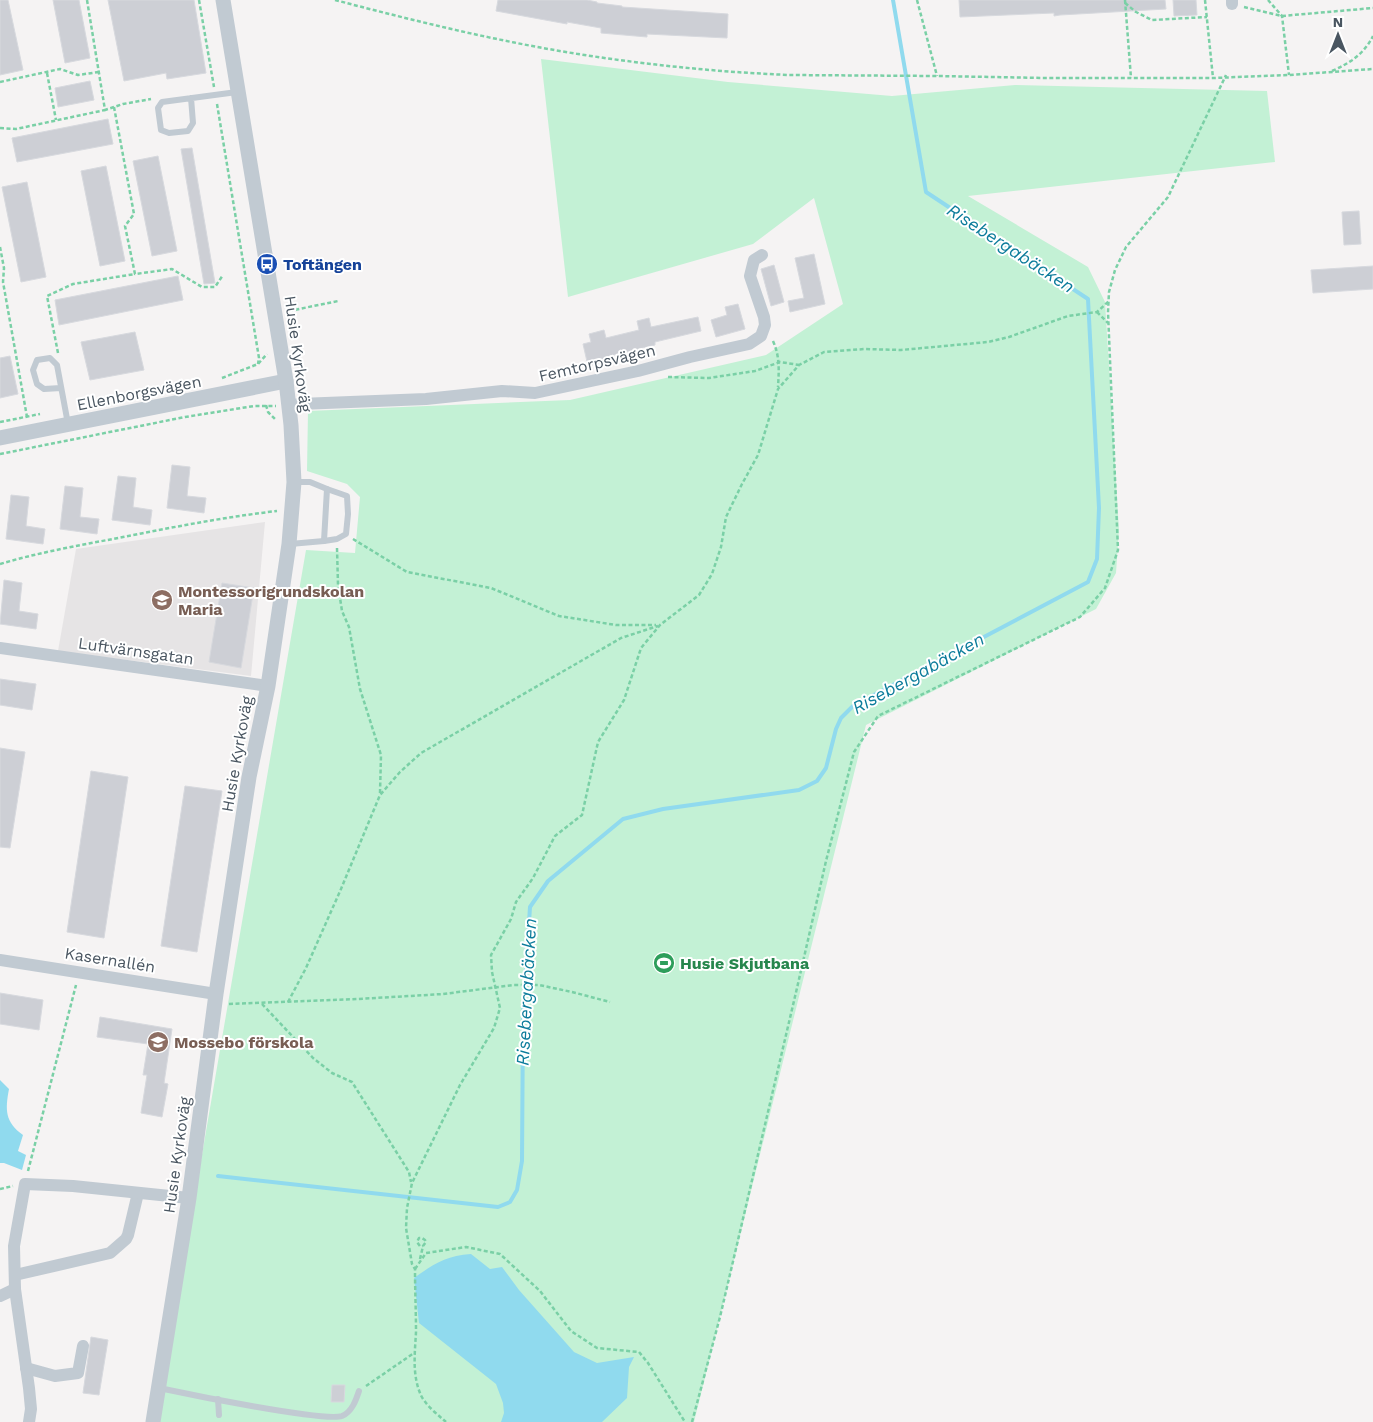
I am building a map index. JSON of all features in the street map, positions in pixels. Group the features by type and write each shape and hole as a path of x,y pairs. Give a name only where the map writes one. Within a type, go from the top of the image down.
{"street":[{"name":"Husie Kyrkoväg","path":"153,1422 189,1198 215,999 249,777 268,686 289,544 294,482 286,381 223,0"},
{"path":"762,255 754,260 750,276 765,325"},
{"name":"Femtorpsvägen","path":"288,406 426,399 502,391 534,394 638,372 690,357 749,344 761,336 765,325"},
{"name":"Ellenborgsvägen","path":"0,438 286,381"},
{"name":"Luftvärnsgatan","path":"0,648 268,686"},
{"name":"Kasernallén","path":"0,960 79,972 215,999"},
{"path":"29,1422 31,1409 15,1289 14,1246 25,1184 73,1186 189,1198"},
{"path":"15,1275 110,1253 128,1235 138,1193"},
{"path":"0,1296 15,1289"},
{"path":"26,1368 55,1376 78,1374 83,1346"}],"lane":[{"path":"191,98 193,123 188,131 169,133 161,130 158,108 162,102 191,98 239,92"},
{"path":"61,388 44,389 37,384 33,370 37,360 50,358 57,365 68,425"},
{"path":"289,544 337,539 346,534 348,514 347,496 310,482 294,482"},
{"path":"324,541 327,489"},
{"path":"158,1388 294,1414 344,1419 353,1406 359,1391"},
{"path":"218,1400 219,1415"}],"path":[{"path":"87,0 106,110"},
{"path":"199,0 259,358 258,364"},
{"path":"334,0 488,37 578,54 732,72 789,75 1213,78 1373,69"},
{"path":"917,0 937,76"},
{"path":"1205,0 1213,78"},
{"path":"1268,0 1282,16 1289,75"},
{"path":"1125,1 1131,78"},
{"path":"1125,1 1136,12 1152,20 1207,17"},
{"path":"1232,2 1282,16 1373,8"},
{"path":"1328,72 1347,64 1360,55 1373,36"},
{"path":"0,82 60,69 78,75 99,72"},
{"path":"47,72 56,120"},
{"path":"692,1422 720,1317 800,979 826,860 854,752 878,716 1080,617 1106,588 1118,550 1108,324 1109,292 1115,270 1126,247 1168,197 1225,76"},
{"path":"0,128 16,129 156,98 162,102"},
{"path":"114,107 134,214 125,226 135,274"},
{"path":"0,248 4,268 2,282 28,417"},
{"path":"57,365 58,352 47,296 73,284 172,269 202,287 215,287 223,275"},
{"path":"275,314 338,301"},
{"path":"778,388 799,365 824,352 865,349 902,350 988,342 1010,337 1068,316 1097,312 1109,301"},
{"path":"1097,312 1108,324"},
{"path":"446,1422 426,1402 420,1393 414,1353 416,1333 415,1269 407,1235 407,1208 412,1184 460,1085 494,1028 500,1008 492,972 491,955 511,919 516,902 533,878 555,836 582,815 598,742 624,700 641,648 660,625 699,595 712,574 721,547 726,516 758,455 778,388 780,362 778,351 765,325"},
{"path":"214,380 230,376 258,364 269,351"},
{"path":"665,377 709,378 755,370 780,362 799,365"},
{"path":"266,405 268,412 280,426"},
{"path":"0,454 185,418 266,405 288,406"},
{"path":"0,422 64,409"},
{"path":"0,564 30,555 238,515 281,511"},
{"path":"346,534 406,572 491,588 559,616 616,625 660,625"},
{"path":"337,539 336,556 342,611 349,628 360,689 381,755 380,795"},
{"path":"288,1002 322,933 380,795 400,772 421,753 621,638 660,625"},
{"path":"25,1184 79,972"},
{"path":"215,999 261,1004 442,994 514,985 539,985 610,1002"},
{"path":"261,1004 313,1058 332,1073 352,1082 409,1172 412,1184"},
{"path":"420,1261 423,1246 426,1242 425,1237 420,1238 418,1241 419,1245 423,1246"},
{"path":"415,1269 426,1253 466,1247 500,1254 540,1291 571,1330 597,1348 639,1352 685,1422"},
{"path":"359,1391 414,1353"}],"shaded area":[{"name":"Montessorigrundskolan Maria","path":"265,522 251,676 58,651 76,549"}],"green space":[{"path":"541,59 728,82 892,96 1015,85 1267,91 1275,162 968,196 1088,267 1105,302 1119,530 1116,573 1096,609 866,725 694,1422 156,1422 306,550 355,553 360,497 347,484 307,471 308,411 570,400 766,355 843,304 814,198 753,244 568,297"}],"water":[{"path":"0,1080 9,1089 7,1109 10,1120 23,1135 18,1151 26,1155 22,1170 0,1163"},
{"path":"471,1254 490,1269 502,1267 519,1290 574,1352 597,1363 634,1357 629,1367 627,1398 602,1422 501,1422 504,1413 503,1403 496,1384 419,1323 414,1278 440,1262"}],"building":[{"path":"0,0 8,0 23,70 0,75"},
{"path":"53,0 79,0 90,58 65,63"},
{"path":"108,0 194,0 206,73 167,79 166,73 124,81"},
{"path":"498,0 587,0 622,7 728,14 727,38 647,34 647,37 601,33 601,28 496,11"},
{"path":"959,0 1165,0 1166,9 1054,16 1054,13 960,17"},
{"path":"1173,0 1196,0 1197,15 1174,16"},
{"path":"90,81 94,100 58,107 55,88"},
{"path":"108,119 113,144 17,162 12,138"},
{"path":"192,148 215,283 204,284 181,149"},
{"path":"158,156 177,251 152,256 133,161"},
{"path":"106,166 125,261 100,266 81,171"},
{"path":"27,182 46,277 21,282 2,187"},
{"path":"1359,211 1361,244 1344,245 1342,212"},
{"path":"814,254 825,304 790,312 788,301 804,298 795,258"},
{"path":"774,265 784,302 771,306 761,269"},
{"path":"1373,266 1373,289 1313,293 1311,270"},
{"path":"178,276 183,300 59,325 55,300"},
{"path":"738,304 745,329 716,337 711,320 727,315 725,307"},
{"path":"698,317 701,331 655,342 655,345 610,356 611,360 588,366 583,344 591,342 589,334 604,330 606,338 639,330 637,321 649,318 651,327"},
{"path":"135,332 144,370 90,380 81,342"},
{"path":"10,356 18,394 0,398 0,358"},
{"path":"172,465 190,467 187,496 206,498 204,513 167,508"},
{"path":"118,476 136,478 133,507 152,510 150,525 112,520"},
{"path":"65,486 83,488 80,517 99,519 97,534 60,529"},
{"path":"11,495 29,497 26,526 45,529 43,544 6,539"},
{"path":"4,580 22,583 19,611 38,614 36,629 0,624"},
{"path":"222,583 254,588 241,668 209,662"},
{"path":"0,679 36,684 32,710 0,705"},
{"path":"0,748 25,752 10,848 0,847"},
{"path":"91,771 128,777 104,938 67,932"},
{"path":"185,786 222,791 197,952 161,946"},
{"path":"0,993 43,1000 39,1030 0,1024"},
{"path":"100,1017 172,1029 164,1083 168,1084 162,1117 141,1113 147,1075 143,1075 148,1044 97,1037"},
{"path":"91,1337 108,1340 99,1395 83,1393"},
{"path":"332,1385 345,1385 344,1402 331,1402"}],"waterway":[{"name":"Risebergabäcken","path":"218,1176 498,1207 510,1202 517,1190 522,1161 523,1015 530,907 548,881 623,819 663,809 799,790 817,781 826,768 836,729 841,718 853,706 1088,582 1097,559 1099,508 1088,299 926,192 893,0"}],"place":[{"name":"Toftängen","path":"267,264"},
{"name":"Montessorigrundskolan Maria","path":"162,600"},
{"name":"Husie Skjutbana","path":"664,963"},
{"name":"Mossebo förskola","path":"158,1042"}]}
